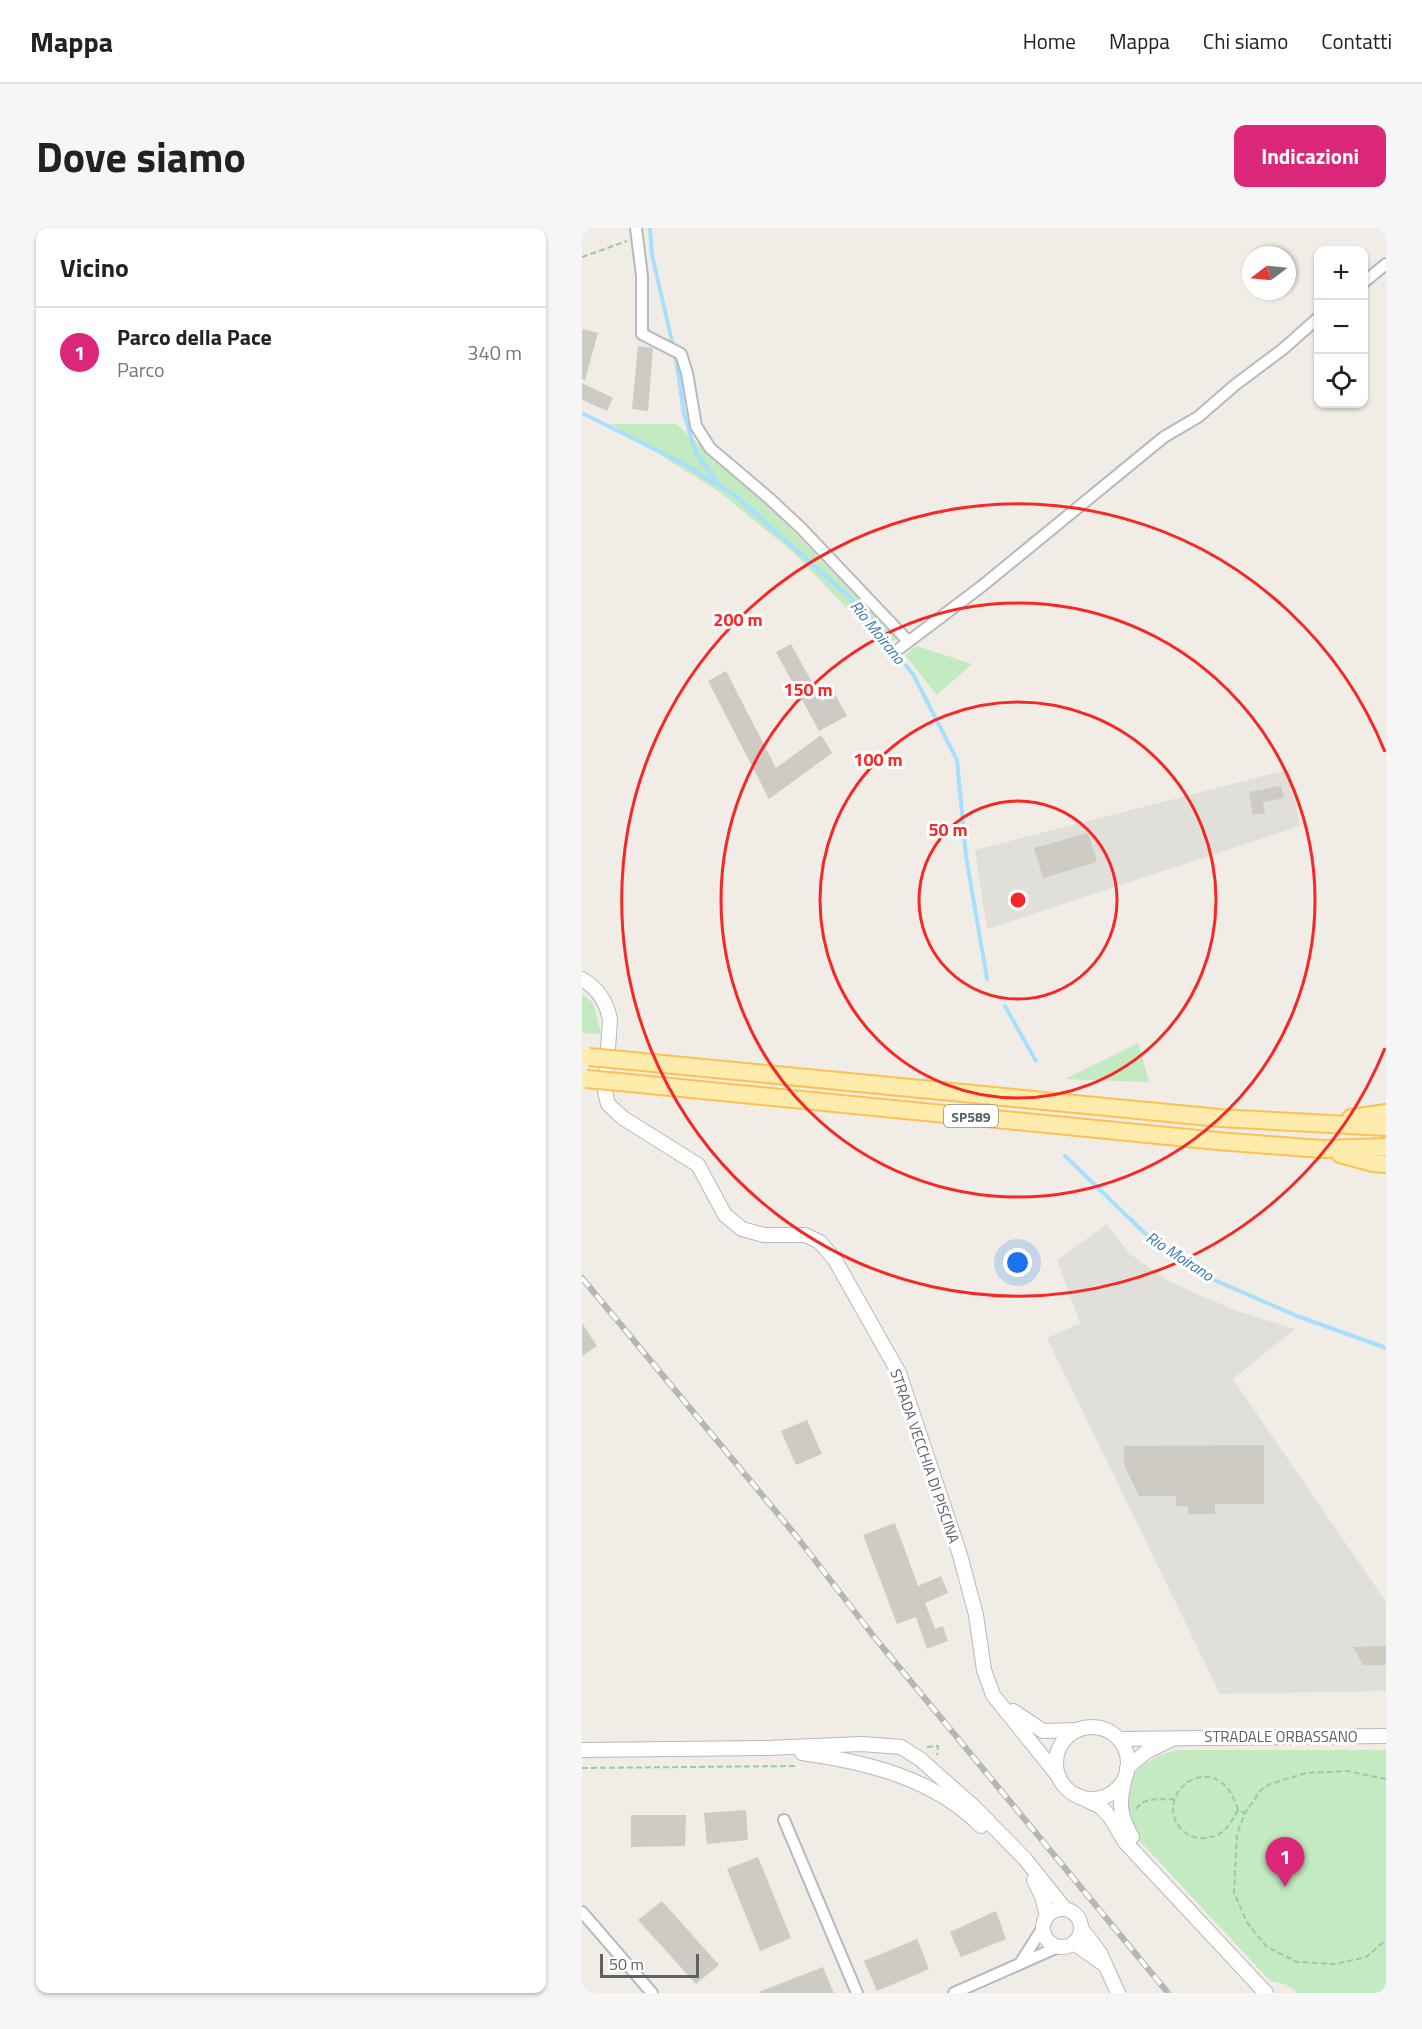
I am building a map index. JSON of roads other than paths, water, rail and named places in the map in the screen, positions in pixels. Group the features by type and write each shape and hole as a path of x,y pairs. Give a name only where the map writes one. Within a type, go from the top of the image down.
{"main road":[{"name":"SP589","path":"586,1057 1091,1107 1309,1124 1386,1127"},
{"name":"SP589","path":"584,1079 1218,1141 1322,1149 1386,1147"},
{"path":"1309,1124 1386,1113"},
{"path":"1322,1149 1373,1163 1386,1164"}],"street":[{"path":"637,232 642,276 642,334 681,354 687,373 696,426 710,448 793,521 904,644 982,586 1164,437 1198,417 1314,321"},
{"path":"1368,279 1386,264"},
{"name":"STRADA VECCHIA DI PISCINA","path":"582,979 596,991 609,1011 605,1091 608,1104 623,1118 698,1165 725,1215 742,1229 764,1235 805,1235 820,1242 835,1260 899,1373 960,1555 976,1616 984,1670 993,1695"},
{"path":"993,1695 1043,1731 1101,1728 1119,1739 1127,1757 1120,1797 1121,1814 1125,1824 1168,1888"},
{"path":"993,1695 1066,1787 1101,1808 1110,1817 1125,1842 1266,1993"},
{"path":"1059,1777 1056,1766 1061,1745 1068,1736 1078,1730"},
{"name":"STRADALE ORBASSANO","path":"1119,1739 1386,1736"},
{"name":"STRADALE ORBASSANO","path":"1126,1773 1146,1752 1177,1737"},
{"path":"582,1750 767,1748 862,1744 901,1748 920,1759 974,1806 1025,1859 1065,1909 1076,1915 1081,1928 1100,1953 1118,1993"},
{"path":"767,1748 829,1757 889,1771 933,1791 972,1816 1029,1873 1040,1890 1049,1943 1058,1947"},
{"path":"1076,1795 1099,1798 1110,1794 1119,1787 1126,1773"},
{"path":"784,1820 857,1993"},
{"path":"1020,1963 1055,1910 1065,1909"},
{"path":"582,1912 652,1993"},
{"path":"954,1993 1058,1947 1074,1943 1081,1928"},
{"path":"1074,1943 1106,1966"}],"waterway":[{"path":"650,228 652,255 676,359 684,414 696,453 719,485"},
{"name":"Rio Moirano","path":"582,413 684,464 737,497 849,597 913,674 957,760 966,856 987,979"},
{"name":"Rio Moirano","path":"1005,1006 1036,1061"},
{"name":"Rio Moirano","path":"1065,1156 1154,1242 1205,1276 1297,1316 1386,1348"}],"railway":[{"path":"582,1278 797,1537 875,1638 1168,1993"}],"place":[{"name":"Parco della Pace","path":"1285,1887"}]}
